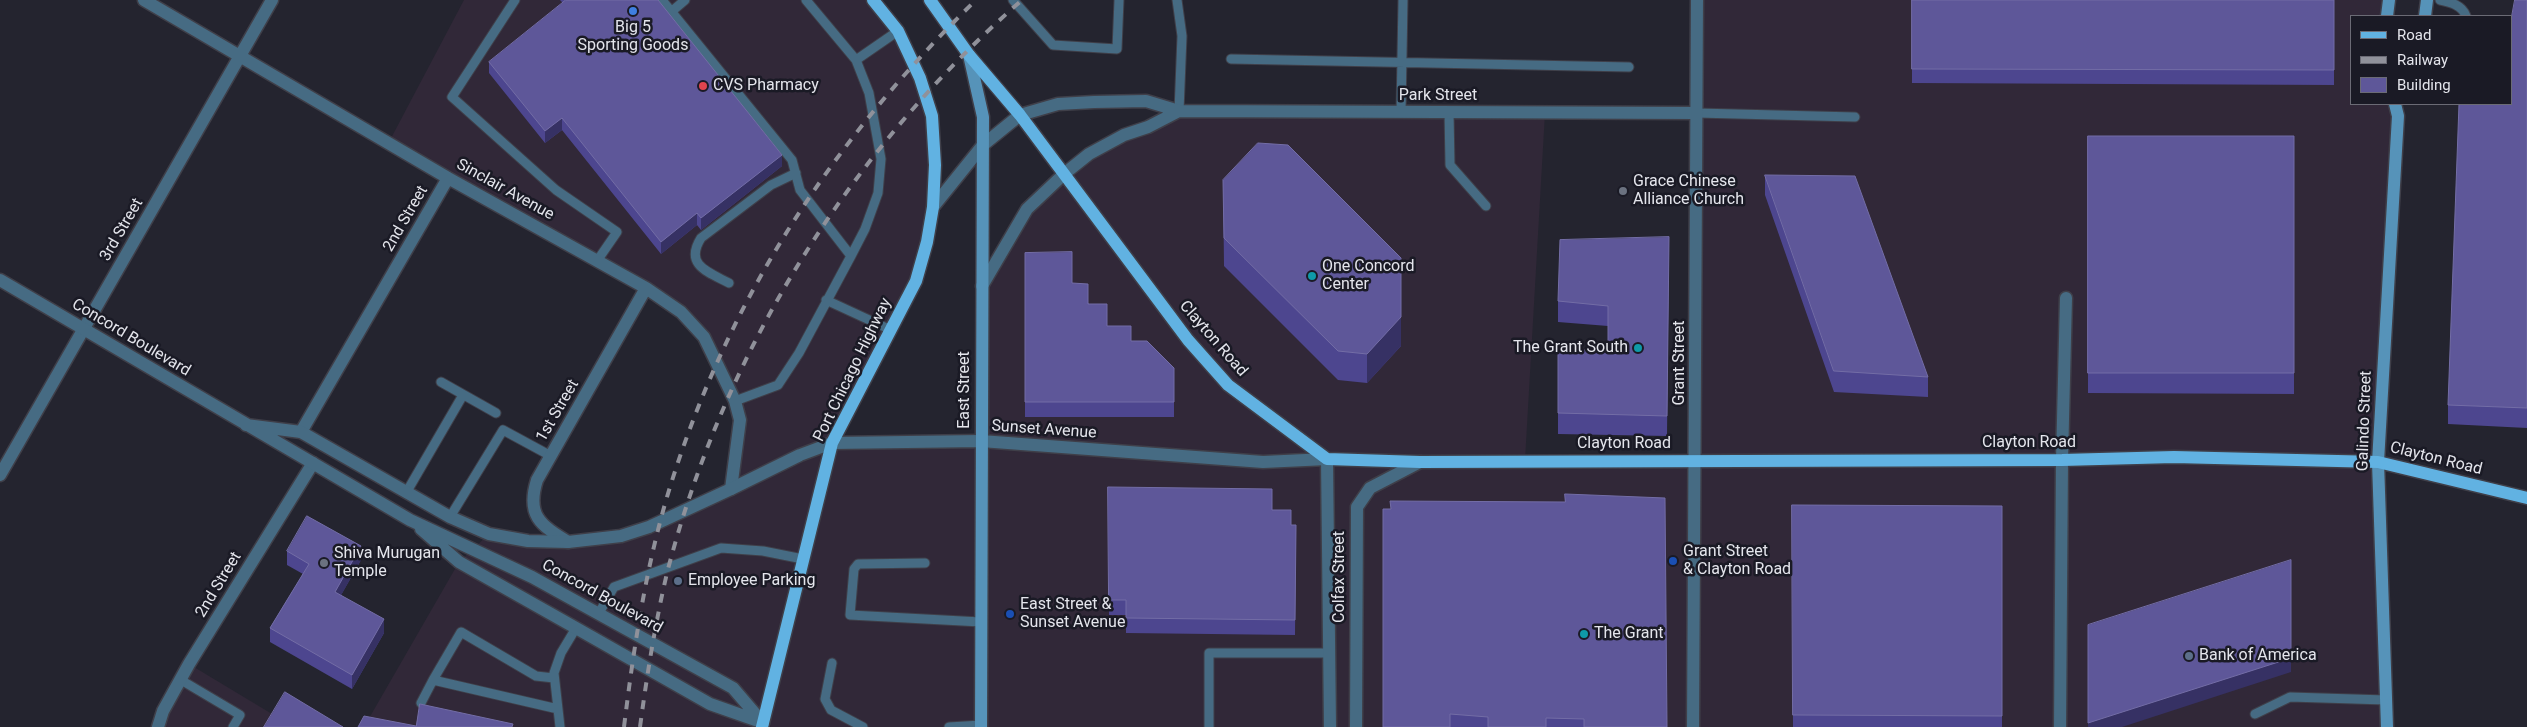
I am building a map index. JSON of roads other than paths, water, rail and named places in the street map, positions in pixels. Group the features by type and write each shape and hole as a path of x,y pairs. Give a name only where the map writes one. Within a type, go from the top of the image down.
{"main road":[{"path":"873,0 898,31"},
{"name":"Clayton Road","path":"930,0 969,55 1020,115 1188,340 1228,385 1327,459 1420,462 2062,460 2174,456 2378,462 2527,498"},
{"path":"2387,15 2388,0"},
{"path":"2425,15 2427,0"},
{"name":"Port Chicago Highway","path":"766,726 803,559 832,443 916,281 927,242 933,207 935,165 932,116 920,78 898,31"},
{"name":"East Street","path":"969,55 983,117 981,726"},
{"name":"Galindo Street","path":"2387,727 2378,462 2398,108"}],"street":[{"name":"Sinclair Avenue","path":"144,0 448,178 646,288 681,312 704,338 735,402 740,420 731,489"},
{"name":"3rd Street","path":"0,476 272,0"},
{"name":"Grant Street","path":"1693,727 1696,460 1697,0"},
{"name":"Park Street","path":"933,207 983,145 1020,115 1058,104 1146,101 1179,111 1697,114"},
{"name":"Park Street","path":"982,286 1027,209 1064,174 1089,154 1124,135 1148,128 1179,111"},
{"name":"2nd Street","path":"301,432 448,178"},
{"name":"Concord Boulevard","path":"0,280 410,520 532,577 733,688 766,726"},
{"name":"1st Street","path":"568,542 545,528 535,514 532,496 537,480 646,288"},
{"path":"2060,727 2062,460 2066,298"},
{"name":"Concord Boulevard","path":"246,424 301,432 450,517 489,534 528,541 568,542"},
{"name":"Sunset Avenue","path":"568,542 621,536 649,527 800,455 832,443 981,441 1263,462 1327,459"},
{"name":"Colfax Street","path":"1327,459 1330,727"},
{"name":"Colfax Street","path":"1356,727 1357,507 1370,488 1420,462"},
{"name":"2nd Street","path":"158,727 163,711 181,680 313,463"},
{"name":"Concord Boulevard","path":"410,520 459,562 710,704 766,726"}],"lane":[{"path":"515,0 452,97 556,190 617,232 597,260"},
{"path":"662,0 792,160 800,190 851,256"},
{"path":"671,12 685,0"},
{"path":"735,402 778,384 799,353 851,256 865,229 878,193 881,159 869,93 856,60 806,0"},
{"path":"1013,0 1053,45 1117,49 1118,0"},
{"path":"1177,0 1182,36 1179,111"},
{"path":"1401,112 1403,0"},
{"path":"2440,0 2452,2 2465,12 2466,15"},
{"path":"856,60 898,31"},
{"path":"1231,59 1387,61 1402,64 1630,66"},
{"path":"1449,112 1450,165 1486,206"},
{"path":"1697,114 1855,117"},
{"path":"729,283 702,269 695,260 694,248 701,238 763,191 796,173"},
{"path":"826,300 890,330"},
{"path":"441,382 496,413"},
{"path":"406,493 463,395"},
{"path":"450,517 503,430 551,456"},
{"path":"599,614 614,587 721,548 763,551 803,559"},
{"path":"925,564 858,564 854,569 850,615 981,622"},
{"path":"560,727 554,678 562,653 576,628"},
{"path":"421,703 461,632 536,676 554,678"},
{"path":"1209,727 1209,653 1329,653"},
{"path":"832,663 825,699 831,710 862,727"},
{"path":"181,680 240,716 233,727"},
{"path":"433,680 558,709"},
{"path":"2255,714 2290,697 2386,700"},
{"path":"949,727 981,726"}],"railway":[{"path":"624,727 632,666 654,546 670,487 694,417 723,350 755,286 792,224 832,165 877,108 925,53 976,0"},
{"path":"640,727 667,573 692,491 722,411 759,334 801,260 849,189 902,122 960,59 1022,0"}],"place":[{"name":"Big 5 Sporting Goods","path":"633,11"},
{"name":"CVS Pharmacy","path":"703,86"},
{"name":"Grace Chinese Alliance Church","path":"1623,191"},
{"name":"One Concord Center","path":"1312,276"},
{"name":"The Grant South","path":"1638,348"},
{"name":"Grant Street & Clayton Road","path":"1673,561"},
{"name":"Shiva Murugan Temple","path":"324,563"},
{"name":"Employee Parking","path":"678,581"},
{"name":"East Street & Sunset Avenue","path":"1010,614"},
{"name":"The Grant","path":"1584,634"},
{"name":"Bank of America","path":"2189,656"}]}
